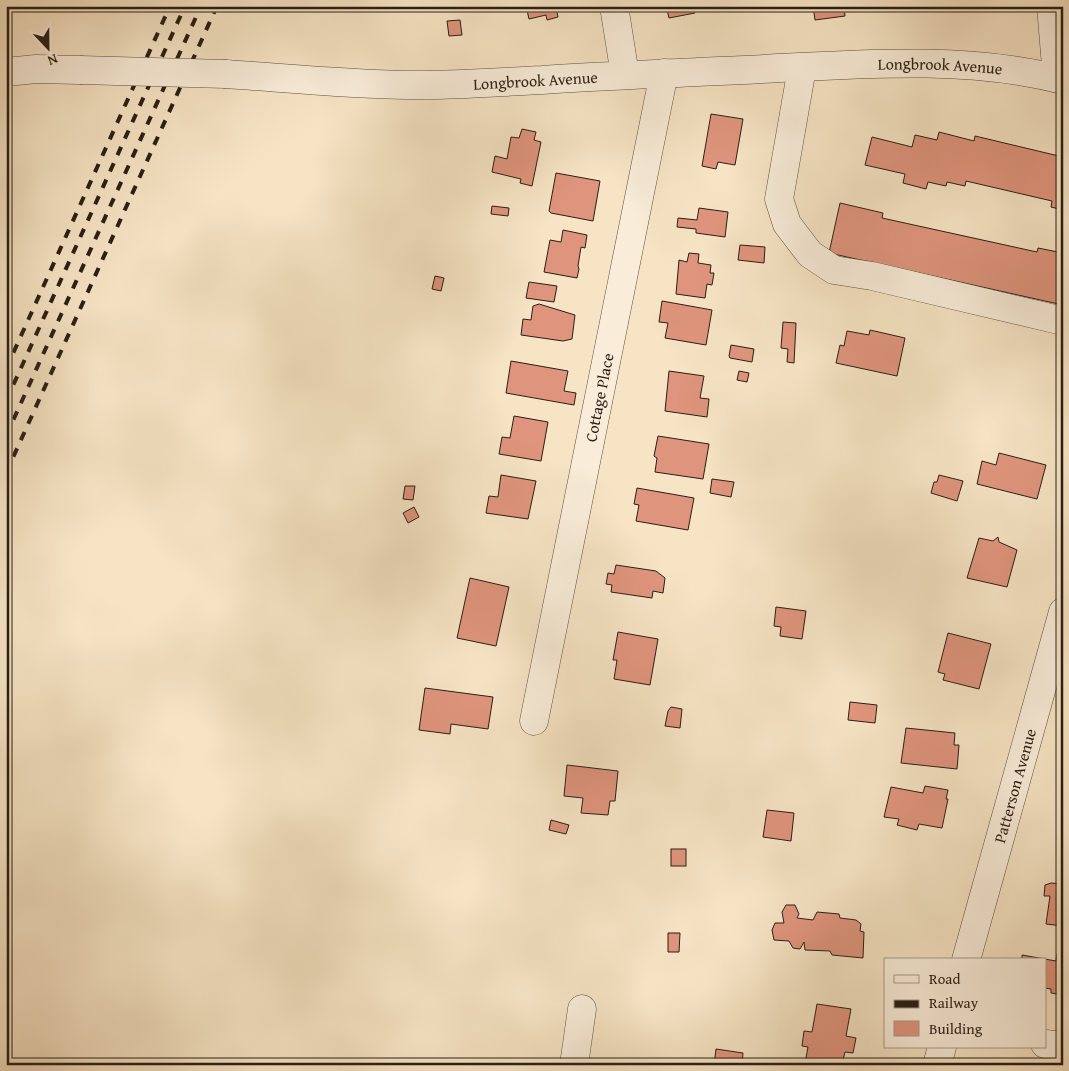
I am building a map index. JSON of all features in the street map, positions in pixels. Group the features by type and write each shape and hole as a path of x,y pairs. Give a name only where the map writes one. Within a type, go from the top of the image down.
{"street":[{"path":"614,6 625,75"},
{"path":"1051,6 1060,79"},
{"name":"Longbrook Avenue","path":"6,72 36,69 226,74 407,85 450,85 625,75 936,64 981,66 1027,72 1060,79"},
{"path":"802,68 779,199 787,224 810,254 834,270 872,276 1063,321"},
{"name":"Cottage Place","path":"534,722 664,74"},
{"name":"Patterson Avenue","path":"967,958 1063,612"},
{"path":"574,1065 582,1009"},
{"path":"1046,1044 1063,1046"},
{"path":"937,1065 942,1048"}],"building":[{"path":"526,6 570,6 570,9 557,12 558,17 547,20 546,15 529,19"},
{"path":"666,6 695,6 695,13 669,18"},
{"path":"813,6 844,6 845,16 815,20"},
{"path":"460,20 462,35 449,36 447,21"},
{"path":"711,114 743,119 735,165 718,162 716,169 702,166"},
{"path":"522,129 536,132 534,140 541,142 532,186 520,183 521,179 492,172 495,156 507,159 511,137 519,138"},
{"path":"939,132 974,141 975,136 1063,157 1063,210 1051,207 1052,201 966,181 965,186 947,182 946,186 928,182 926,189 903,183 905,174 865,165 872,137 912,147 915,135 937,140"},
{"path":"556,173 600,181 593,221 551,213 549,211"},
{"path":"840,203 883,213 882,218 1037,252 1038,248 1063,253 1063,305 829,253"},
{"path":"492,206 509,208 508,216 491,214"},
{"path":"699,208 728,212 725,237 696,233 696,229 677,227 678,218 697,220"},
{"path":"563,230 587,235 585,248 581,247 577,278 544,272 550,240 561,242"},
{"path":"740,245 765,247 764,263 738,260"},
{"path":"689,253 699,254 698,263 711,265 710,273 714,273 712,285 707,284 705,298 676,294 679,260 687,262"},
{"path":"435,276 444,278 441,291 432,289"},
{"path":"529,282 557,286 554,302 526,298"},
{"path":"662,301 712,310 706,345 665,338 668,323 659,322"},
{"path":"539,304 575,315 572,339 563,341 521,335 523,319 531,320 533,306"},
{"path":"783,322 796,323 794,363 787,362 788,349 781,348"},
{"path":"870,330 905,338 897,376 836,363 840,345 844,346 847,331 869,335"},
{"path":"731,345 754,349 752,362 730,358"},
{"path":"511,361 568,371 564,391 576,393 574,405 506,393"},
{"path":"669,371 704,376 700,398 709,399 707,417 665,411"},
{"path":"739,371 749,373 747,382 737,380"},
{"path":"514,416 548,422 541,461 499,454 502,437 510,438"},
{"path":"658,436 709,444 703,479 655,472 657,458 654,456"},
{"path":"999,453 1046,465 1037,499 977,484 982,461 996,465"},
{"path":"501,475 536,481 528,519 486,513 489,496 498,497"},
{"path":"939,475 963,481 957,501 931,493 934,482 937,482"},
{"path":"712,479 734,482 731,497 710,493"},
{"path":"405,486 415,486 413,500 403,499"},
{"path":"637,488 694,498 688,530 636,521 639,505 634,504"},
{"path":"414,507 419,517 408,523 403,513"},
{"path":"998,537 999,542 1017,550 1007,587 967,578 979,538 993,541"},
{"path":"616,565 656,571 665,578 663,593 653,591 652,598 611,592 612,585 606,584 608,573 614,574"},
{"path":"470,578 509,587 496,646 457,638"},
{"path":"776,607 806,611 802,639 780,636 781,627 774,626"},
{"path":"618,632 658,639 650,685 614,679 617,660 613,660"},
{"path":"948,633 991,644 979,689 943,680 945,674 938,672"},
{"path":"425,688 493,697 488,729 451,724 450,734 419,730"},
{"path":"850,702 877,705 875,723 848,720"},
{"path":"671,707 682,709 680,728 665,726 668,711"},
{"path":"906,728 955,733 954,745 959,745 957,769 901,763"},
{"path":"567,765 618,771 615,801 610,801 608,815 581,813 583,798 564,796"},
{"path":"925,786 948,790 942,828 919,824 917,830 897,825 899,819 884,817 891,787 923,793"},
{"path":"767,810 794,813 791,841 763,837"},
{"path":"1063,817 1063,855 1058,855"},
{"path":"551,820 569,825 566,834 549,830"},
{"path":"671,849 686,849 686,866 671,866"},
{"path":"1051,883 1063,884 1063,926 1046,924 1050,896 1044,896 1045,885"},
{"path":"786,905 795,905 799,914 797,918 813,920 817,912 839,914 840,918 856,920 861,924 860,931 864,932 863,958 832,955 830,951 805,950 804,942 800,949 793,948 789,941 774,940 772,930 775,923 784,923 782,912"},
{"path":"668,933 680,933 679,952 668,952"},
{"path":"1057,953 1063,954 1063,995 1051,993 1051,989 1046,988 1046,959 1056,961"},
{"path":"1022,955 1039,958 1022,958"},
{"path":"817,1004 851,1009 846,1036 856,1038 853,1053 845,1052 842,1065 813,1065 805,1063 808,1047 802,1046 804,1031 812,1032"},
{"path":"716,1049 743,1053 742,1065 714,1065"}],"railway":[{"path":"6,369 170,6"},
{"path":"6,401 185,6"},
{"path":"6,436 201,6"},
{"path":"6,473 217,6"}]}
